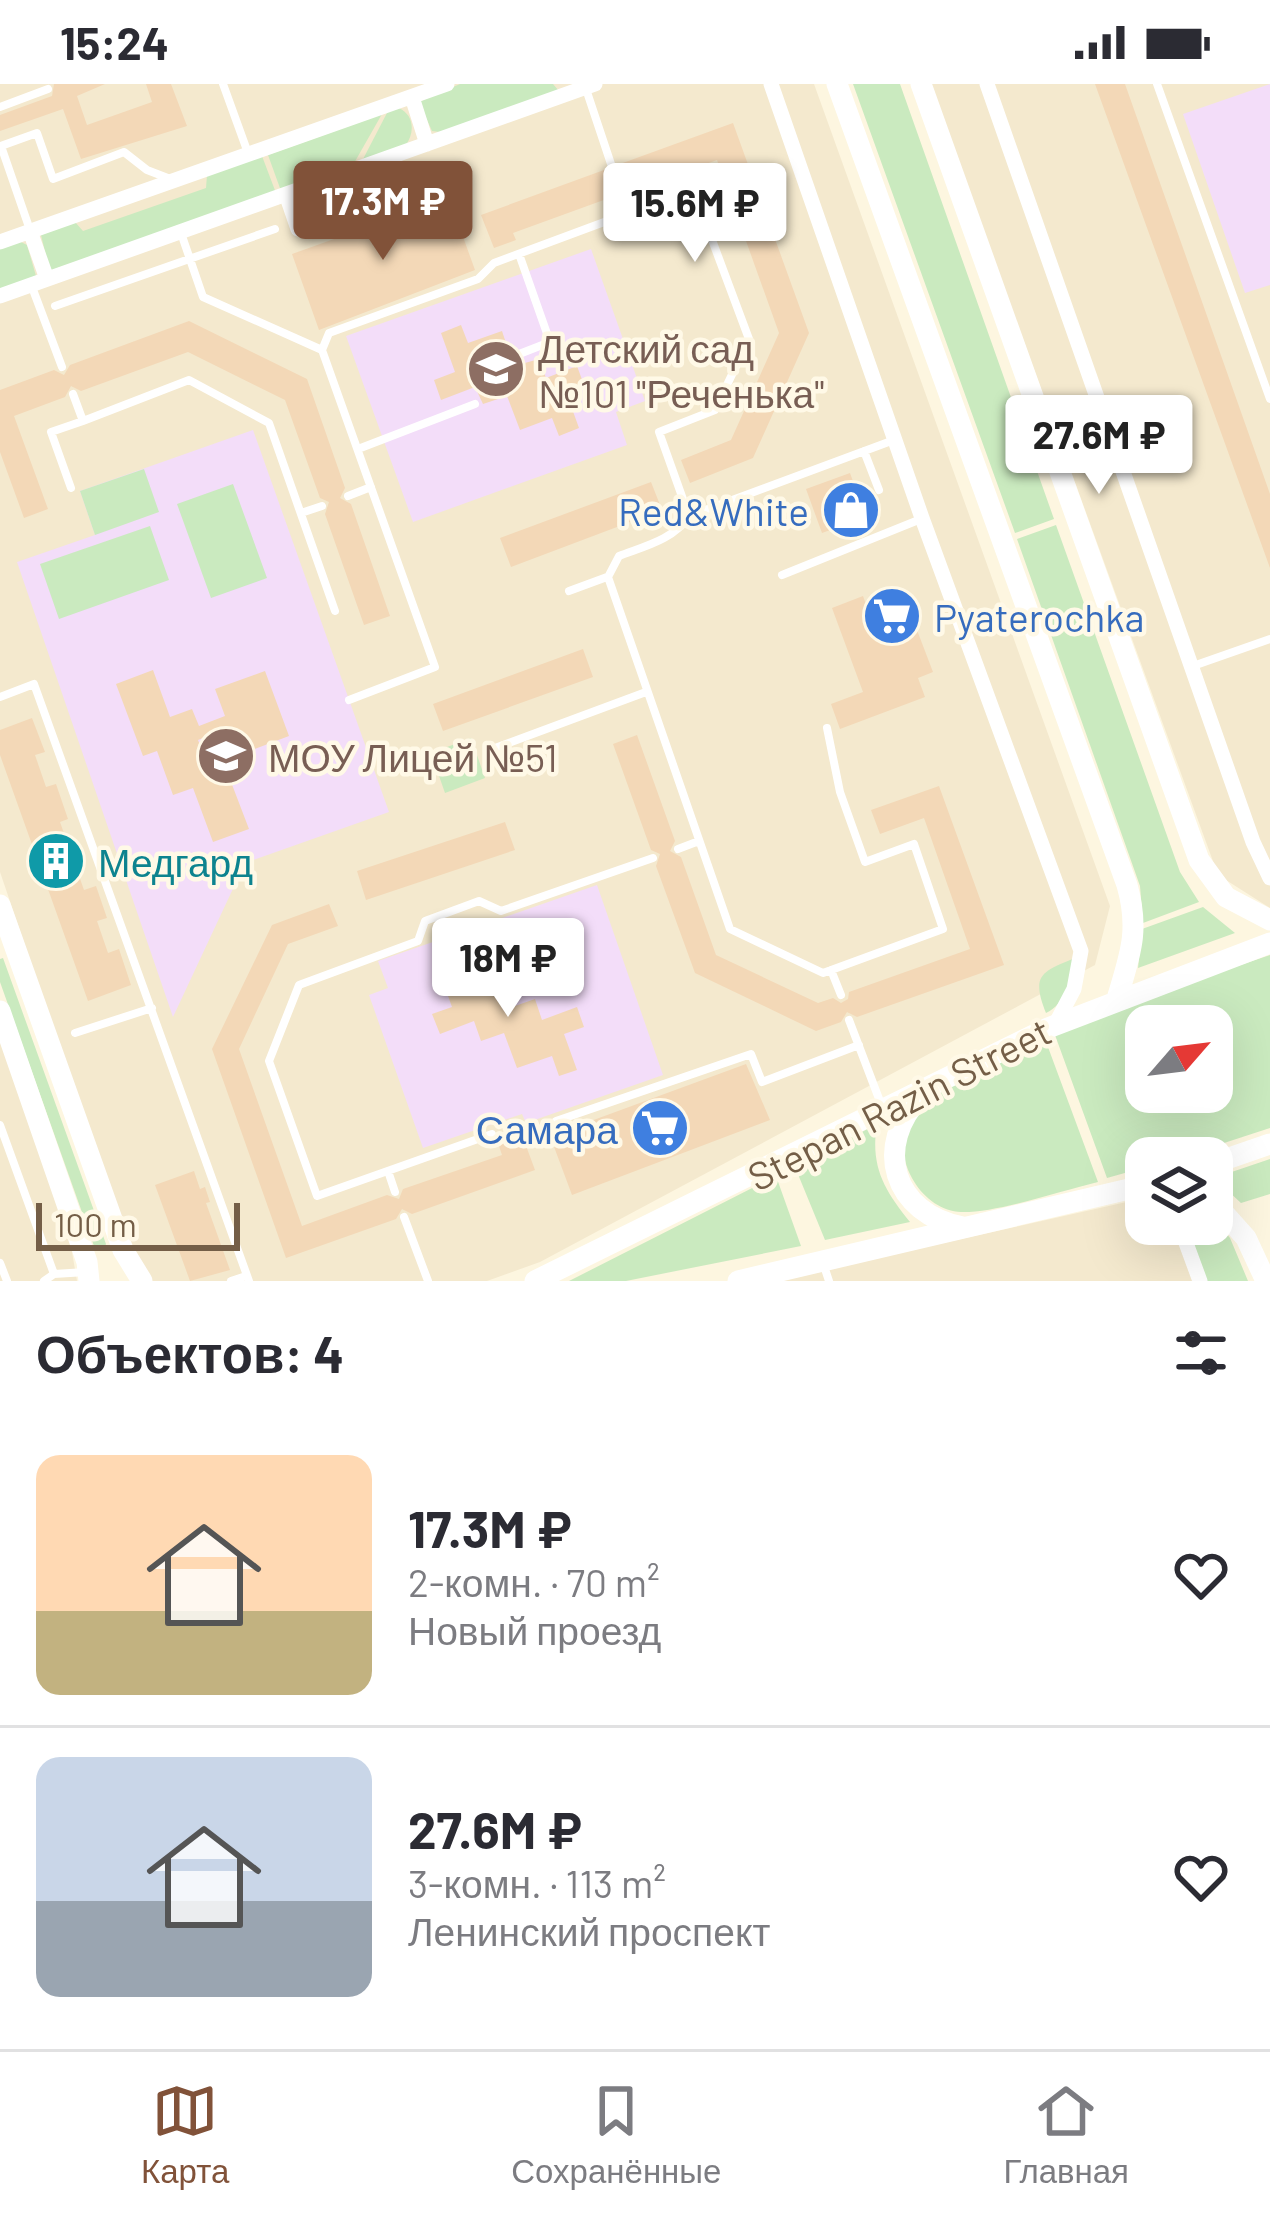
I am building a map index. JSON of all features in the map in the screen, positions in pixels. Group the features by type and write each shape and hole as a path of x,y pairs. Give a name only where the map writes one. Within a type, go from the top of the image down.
{"main road":[{"path":"837,84 1127,885 1135,913 1133,944 1117,999"},
{"path":"921,84 1199,860 1226,896 1270,920"},
{"path":"0,905 123,1250 142,1281"},
{"name":"Stepan Razin Street","path":"535,1281 1055,1025 1270,944"},
{"path":"2,1021 88,1272 123,1250"},
{"path":"932,1087 908,1109 892,1141 896,1172 921,1211 940,1223 968,1228"},
{"path":"1233,1157 1270,1144"},
{"path":"738,1281 826,1271 968,1228 1125,1194"},
{"path":"1233,1223 1246,1238 1266,1281"}],"street":[{"path":"0,242 248,154 410,90 447,84"},
{"path":"771,84 922,518 1081,951 1074,989 1055,1025"},
{"path":"986,84 1270,878"},
{"path":"0,296 590,86"},
{"path":"410,90 427,144"},
{"path":"286,194 298,229"},
{"path":"30,231 39,282"},
{"path":"1187,1245 1200,1281"}],"lane":[{"path":"223,84 248,154"},
{"path":"1157,84 1270,399"},
{"path":"590,86 611,167"},
{"path":"0,107 48,89"},
{"path":"30,231 0,145 37,133 53,179 124,152 147,170 174,180"},
{"path":"350,700 435,667 322,350 328,333 478,279 494,263 693,189 749,339 715,410 659,431 689,516"},
{"path":"620,194 628,214"},
{"path":"56,306 275,229"},
{"path":"181,232 203,297 322,350"},
{"path":"491,365 550,342 519,254"},
{"path":"39,282 62,368"},
{"path":"71,488 51,432 189,380 269,423 335,610"},
{"path":"73,394 83,421"},
{"path":"358,449 475,404"},
{"path":"827,728 840,792 865,862 914,844 944,929 823,973 730,928 608,578 619,556 668,538 689,516 895,439"},
{"path":"865,451 879,490"},
{"path":"348,496 371,487"},
{"path":"301,513 322,506"},
{"path":"782,574 922,518"},
{"path":"569,591 608,578"},
{"path":"1192,667 1270,639"},
{"path":"0,697 34,684 247,1278 231,1281"},
{"path":"495,748 646,692"},
{"path":"678,849 699,841"},
{"path":"492,1134 316,1196 269,1061 299,985 418,941 425,920 479,901 501,911 653,858"},
{"path":"831,970 841,995"},
{"path":"75,1033 152,1008"},
{"path":"849,1020 883,1111"},
{"path":"556,1121 752,1054 762,1082 859,1045"},
{"path":"0,1125 54,1274"},
{"path":"388,1172 395,1192"},
{"path":"404,1216 428,1281"},
{"path":"0,1263 7,1281"},
{"path":"44,1281 54,1274 88,1272"}],"shaded area":[{"path":"0,84 814,84 1110,906 1095,965 540,1262 487,1281 152,1281 117,1216 0,872"},
{"path":"930,84 1270,84 1270,908 1218,875"},
{"path":"1270,84 1270,285 1245,293 1183,114"},
{"name":"Детский сад №101 \"Реченька\"","path":"591,249 645,401 616,412 627,445 413,522 346,336"},
{"name":"МОУ Лицей №51","path":"253,430 389,812 245,863 173,1017 17,562 95,535 80,491"},
{"path":"597,885 663,1075 526,1123 522,1114 423,1148 369,995 388,988 378,961"},
{"path":"0,1040 68,1229 77,1281 0,1281"},
{"path":"1125,1202 1125,1245 1216,1245 1238,1281 773,1281"}],"green space":[{"path":"460,84 553,84 559,91 432,131 419,102"},
{"path":"853,84 900,84 1054,519 1015,533"},
{"path":"399,108 412,124 406,145 361,163 388,111"},
{"path":"382,114 353,165 281,191 268,155"},
{"path":"262,156 276,193 49,268 41,235 75,222 83,231 206,188 207,175"},
{"path":"19,241 27,245 36,276 0,290 0,248"},
{"path":"144,469 159,512 95,535 80,491"},
{"path":"233,484 267,578 211,598 177,504"},
{"path":"1056,525 1180,872 1199,902 1143,923 1140,886 1017,539"},
{"path":"150,526 169,580 59,619 40,564"},
{"path":"471,738 485,778 445,793 431,753"},
{"path":"1203,907 1235,933 1138,968 1142,929"},
{"path":"1270,955 1270,1128 1233,1140 1125,1137 1125,1173 1107,1178 1055,1035 1125,1006 1125,1113 1233,1113 1233,1005 1128,1005"},
{"path":"3,958 106,1244 103,1251 94,1246 0,982"},
{"path":"1075,958 1067,990 1046,1013 1039,990 1042,977"},
{"path":"1045,1039 1098,1182 976,1211 947,1210 935,1203 915,1183 904,1155 907,1131 921,1110 969,1075"},
{"path":"877,1124 881,1177 910,1222 825,1240 795,1167"},
{"path":"1270,1159 1270,1194 1241,1203 1233,1196 1233,1172"},
{"path":"776,1176 801,1246 626,1281 569,1281"},
{"path":"1194,1245 1233,1245 1248,1281 1207,1281"}],"building":[{"path":"54,84 105,84 77,96 87,125 152,102 146,84 171,84 187,126 81,159 63,109 0,131 0,115 52,96"},
{"path":"1095,84 1125,84 1270,494 1270,568"},
{"path":"733,123 809,333 753,458 690,483 681,460 731,440 779,333 717,160 628,192 616,187 612,197 513,233 516,240 494,248 481,215 604,170 616,174 620,164"},
{"path":"449,198 475,270 319,330 292,254"},
{"path":"189,321 307,379 345,488 340,498 351,504 390,616 364,625 325,514 329,502 320,498 285,400 188,352 81,391 71,386 65,397 14,416 48,509 24,518 0,452 0,390 54,370 64,375 70,365"},
{"path":"461,325 468,343 502,331 508,349 485,359 483,367 489,373 539,359 546,378 577,366 584,385 566,392 579,428 559,436 552,418 520,430 507,396 483,404 475,387 441,400 434,380 455,372 441,333"},
{"path":"850,473 866,517 822,533 806,489"},
{"path":"651,482 662,510 511,567 500,538"},
{"path":"863,596 868,610 904,596 933,672 918,678 925,697 840,729 831,704 863,692 832,608"},
{"path":"583,649 593,677 443,731 433,704"},
{"path":"153,670 170,717 192,709 199,726 225,716 215,689 265,671 289,736 239,755 229,728 198,740 208,766 223,761 249,829 213,842 193,788 173,795 157,751 143,756 116,684"},
{"path":"32,718 45,752 35,755 46,787 56,784 68,819 60,822 84,890 96,886 107,918 97,921 108,953 119,949 131,985 88,1001 0,755 0,730"},
{"path":"637,735 675,841 670,851 681,857 716,955 818,1003 833,998 841,1003 849,992 970,949 924,818 880,834 871,810 939,786 1004,965 857,1017 847,1012 841,1022 816,1031 695,973 656,866 660,854 651,850 613,744"},
{"path":"505,822 515,850 366,900 357,871"},
{"path":"329,904 338,926 288,944 239,1049 302,1226 387,1195 399,1199 403,1189 502,1155 498,1143 522,1135 535,1170 412,1214 402,1209 396,1219 286,1258 212,1049 272,925"},
{"path":"457,964 465,985 499,973 512,1007 535,999 542,1020 577,1007 584,1027 564,1034 577,1070 559,1076 552,1056 517,1068 504,1033 481,1041 474,1021 440,1034 432,1014 452,1007 439,971"},
{"name":"Самара","path":"746,1064 770,1120 572,1195 550,1136"},
{"path":"194,1171 200,1189 205,1187 210,1202 206,1203 230,1270 190,1281 155,1185"}],"place":[{"name":"Детский сад №101 \"Реченька\"","path":"496,369"},
{"name":"Red&White","path":"851,510"},
{"name":"Pyaterochka","path":"892,616"},
{"name":"МОУ Лицей №51","path":"226,756"},
{"name":"Медгард","path":"56,861"},
{"name":"Самара","path":"660,1128"}]}
